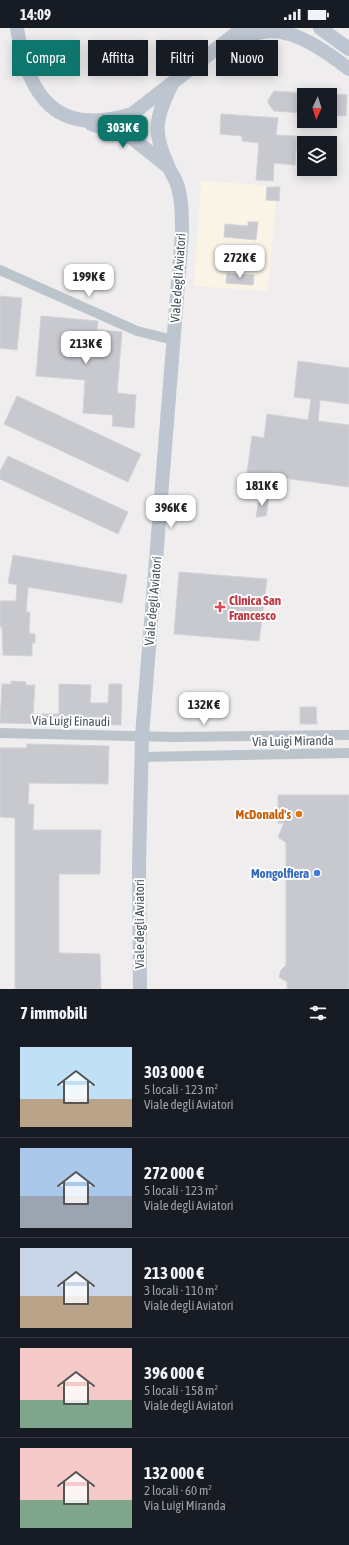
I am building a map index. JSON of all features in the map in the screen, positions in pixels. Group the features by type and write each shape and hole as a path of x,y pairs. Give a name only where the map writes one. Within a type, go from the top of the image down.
{"main road":[{"name":"Viale degli Aviatori","path":"17,28 24,63 32,82 39,94 51,106 66,116 132,138 168,167"},
{"name":"Viale degli Aviatori","path":"227,40 243,28"},
{"path":"320,28 349,49"},
{"path":"236,40 253,34 269,31 285,32 309,43 349,69"},
{"name":"Viale degli Aviatori","path":"83,121 113,120 132,114 216,49"},
{"name":"Viale degli Aviatori","path":"140,989 142,736 182,233 182,208 177,184 168,167 158,139 157,123 162,105 172,84"}],"street":[{"path":"0,270 137,331 174,340"},
{"name":"Via Luigi Einaudi","path":"0,733 142,736"},
{"name":"Via Luigi Miranda","path":"142,736 268,737 349,735"},
{"path":"268,737 268,754"},
{"name":"Via Luigi Miranda","path":"141,757 349,753"}],"shaded area":[{"path":"201,181 277,186 268,291 194,286"}],"building":[{"path":"274,91 297,93 297,113 274,111 268,103 268,100"},
{"path":"337,94 347,95 346,116 337,115"},
{"path":"221,114 278,118 276,135 297,136 295,165 274,163 273,181 256,180 259,143 242,141 242,136 220,134"},
{"path":"267,187 280,187 279,201 266,200"},
{"path":"248,222 258,222 256,240 224,237 225,224 248,226"},
{"path":"227,273 254,275 253,285 226,283"},
{"path":"0,296 22,298 17,350 0,348"},
{"path":"41,316 98,321 97,330 122,332 117,393 136,395 134,428 112,426 113,415 83,413 85,380 36,376"},
{"path":"298,361 349,368 349,404 320,400 318,421 349,425 349,487 247,473 252,436 264,438 267,414 308,420 311,399 294,397"},
{"path":"17,396 141,454 128,482 4,424"},
{"path":"8,456 128,512 118,534 0,479 0,471"},
{"path":"259,498 269,499 266,516 256,517"},
{"path":"13,555 127,575 122,603 28,587 26,612 30,612 29,633 35,634 35,643 32,643 32,656 3,655 2,627 0,627 0,601 16,601 17,585 8,583"},
{"name":"Clinica San Francesco","path":"179,572 267,579 259,641 174,634"},
{"path":"11,681 26,682 26,685 35,685 33,714 59,714 59,684 91,685 90,703 108,703 109,684 122,684 121,725 0,723 2,684 11,684"},
{"path":"300,707 316,707 317,724 300,724"},
{"path":"27,744 109,746 108,784 29,783 28,804 34,804 33,830 101,830 100,874 59,874 59,953 100,954 101,989 15,989 15,818 0,817 0,748 27,748"},
{"name":"Mongolfiera","path":"278,795 349,795 349,989 287,989 287,982 279,977 281,970 286,965 286,843 278,837 284,823 278,823"}],"place":[{"name":"Clinica San Francesco","path":"220,607"},
{"name":"McDonald's","path":"299,814"},
{"name":"Mongolfiera","path":"317,873"}]}
